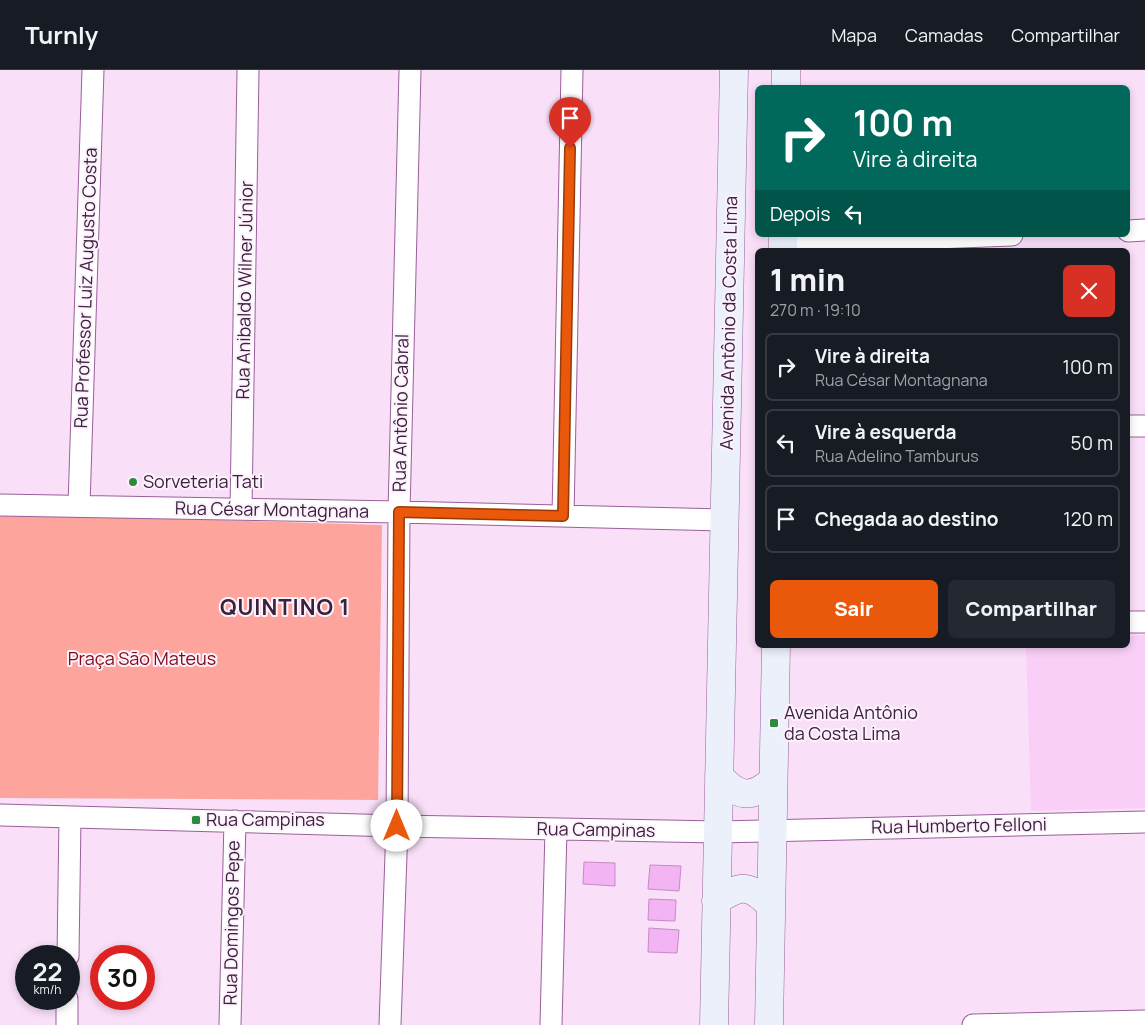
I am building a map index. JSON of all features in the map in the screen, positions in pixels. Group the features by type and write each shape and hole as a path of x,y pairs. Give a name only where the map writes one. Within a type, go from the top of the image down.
{"street":[{"name":"Rua Professor Luiz Augusto Costa","path":"79,506 93,70"},
{"name":"Rua Anibaldo Wilner Júnior","path":"241,509 248,70"},
{"name":"Rua Antônio Cabral","path":"390,1025 397,826 399,512 410,70"},
{"path":"563,516 572,70"},
{"name":"Avenida Antônio da Costa Lima","path":"714,1025 734,70"},
{"path":"786,70 786,85"},
{"path":"1130,231 1145,230"},
{"path":"783,243 955,237"},
{"path":"1130,426 1145,426"},
{"name":"Rua César Montagnana","path":"0,504 724,520"},
{"path":"1130,622 1145,622"},
{"path":"769,1025 776,648"},
{"path":"719,776 730,788 746,794 761,791 773,780"},
{"name":"Rua Campinas","path":"0,815 397,826 718,832 773,830"},
{"path":"68,945 70,817"},
{"name":"Rua Domingos Pepe","path":"230,1025 234,821"},
{"name":"Rua Humberto Felloni","path":"773,830 1145,822"},
{"path":"551,1025 556,829"},
{"path":"716,901 730,891 745,888 760,894 771,906"},
{"path":"67,1010 67,1025"},
{"path":"972,1025 1145,1021"}],"shaded area":[{"path":"1145,635 1145,808 1031,811 1026,648 1130,648 1130,636"}],"green space":[{"name":"Praça São Mateus","path":"0,514 382,525 378,800 0,798"}],"building":[{"path":"584,862 615,863 615,886 583,884"},
{"path":"650,865 681,866 679,891 648,889"},
{"path":"649,899 676,900 675,921 648,920"},
{"path":"649,928 679,930 677,953 648,952"}],"place":[{"name":"Sorveteria Tati","path":"133,482"},
{"name":"Avenida Antônio da Costa Lima","path":"774,723"},
{"name":"Rua Campinas","path":"196,820"}],"district":[{"name":"QUINTINO 1","path":"285,607"}],"route":[{"path":"397,826 399,512 563,516 570,148"}]}
